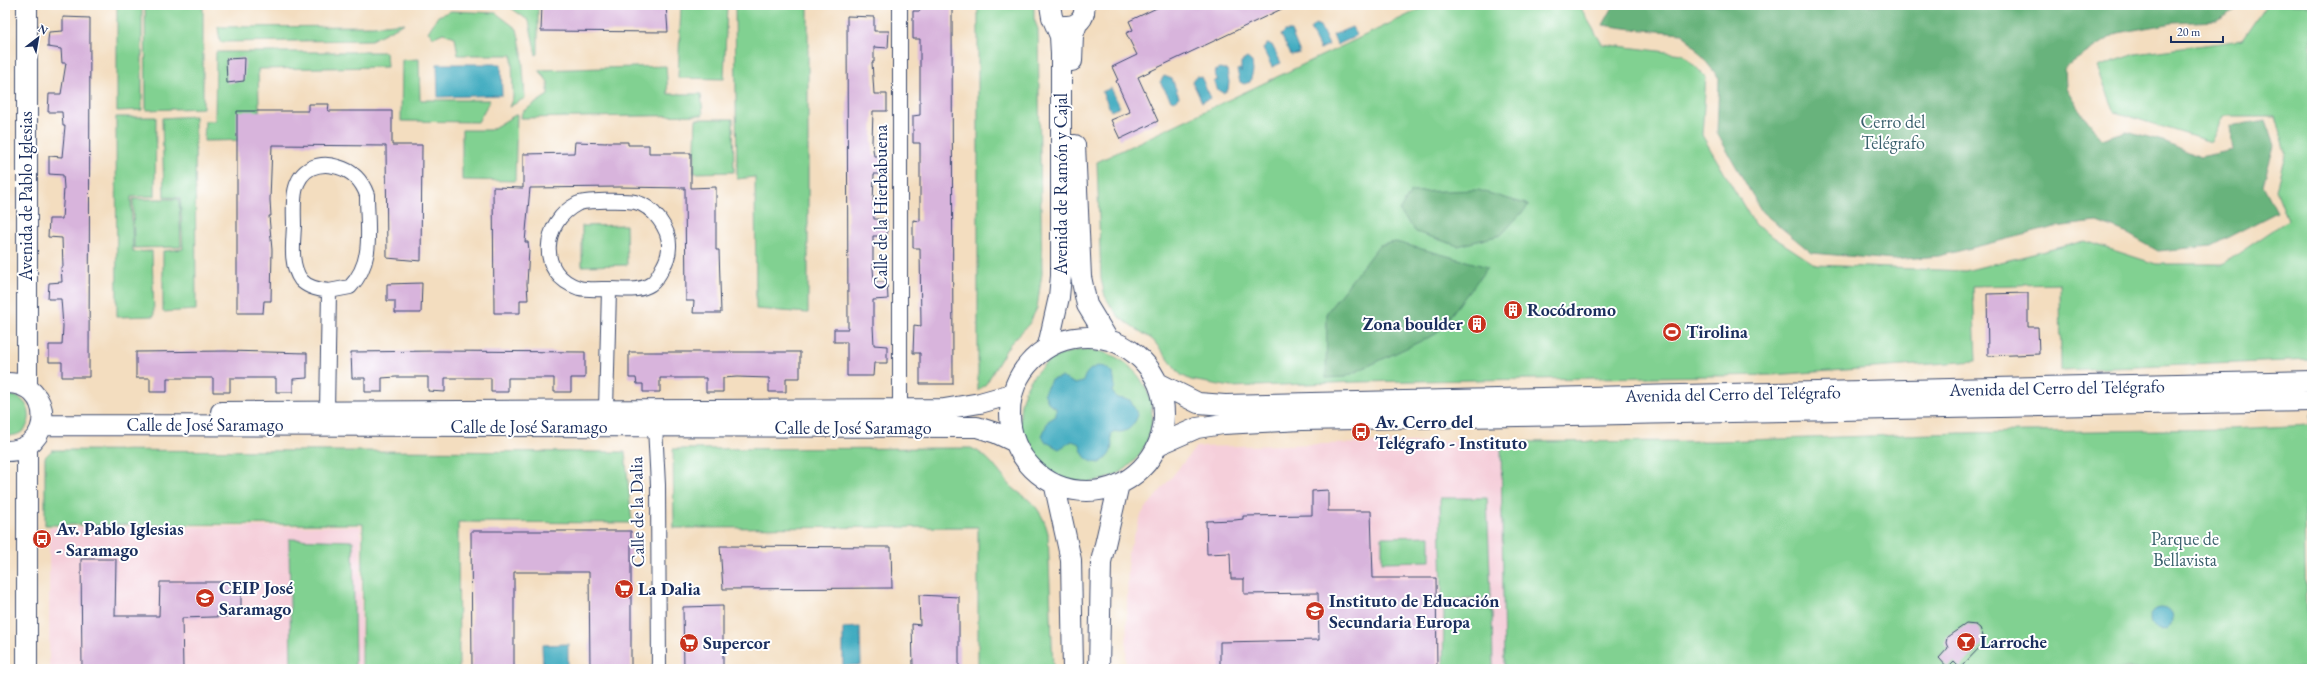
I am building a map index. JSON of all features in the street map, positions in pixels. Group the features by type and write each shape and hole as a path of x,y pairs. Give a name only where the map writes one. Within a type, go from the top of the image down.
{"street":[{"name":"Avenida de Pablo Iglesias","path":"26,5 27,387"},
{"name":"Calle de la Hierbabuena","path":"900,5 900,409"},
{"name":"Avenida de Ramón y Cajal","path":"1053,13 1069,27 1082,19 1086,5"},
{"name":"Avenida de Ramón y Cajal","path":"1048,346 1059,297 1061,276 1061,54 1060,36 1053,13"},
{"name":"Avenida de Ramón y Cajal","path":"1076,24 1072,54 1081,277 1087,304 1107,338"},
{"path":"330,164 345,169 357,177 364,186 367,195 368,254 364,267 350,287 329,291 319,290 302,280 296,269 293,254 295,191 299,181 304,172 316,166 330,164"},
{"path":"635,202 649,209 660,219 667,232 669,247 665,262 659,275 651,284 639,289 609,289 579,288 556,272 549,261 551,233 557,220 567,210 579,203 635,202"},
{"path":"606,410 609,289"},
{"path":"327,411 329,291"},
{"path":"1087,336 1107,338 1123,345 1138,355 1149,368 1158,383 1164,404 1164,425 1158,445 1148,461 1135,474 1119,484 1090,491 1056,487 1025,461 1013,441 1009,410 1012,394 1025,366 1048,346 1067,338 1087,336"},
{"name":"Avenida del Cerro del Telégrafo","path":"1158,383 1198,403 1225,405 2312,381"},
{"path":"5,383 14,383 27,387 34,394 43,419 38,434 27,446 13,451 5,451"},
{"name":"Calle de José Saramago","path":"43,419 327,411 944,408 980,403 1012,394"},
{"name":"Avenida del Cerro del Telégrafo","path":"1158,445 1197,428 1223,424 1302,420 2312,401"},
{"name":"Calle de José Saramago","path":"43,419 655,427 976,427 996,433 1013,441"},
{"name":"Calle de la Dalia","path":"655,427 658,485 659,669"},
{"path":"27,446 27,669"},
{"path":"1099,669 1101,562 1119,484"},
{"path":"1056,487 1071,560 1073,669"}],"shaded area":[{"name":"Instituto de Educación Secundaria Europa","path":"1501,440 1504,669 1126,669 1128,553 1142,513 1196,447"},
{"name":"CEIP José Saramago","path":"361,526 361,669 49,669 49,527"}],"green space":[{"path":"117,5 142,5 142,110 117,111"},
{"path":"145,5 203,5 203,108 146,110"},
{"path":"507,5 538,5 538,54 536,55 529,21"},
{"path":"681,5 727,6 724,79 678,78"},
{"path":"735,5 808,5 808,313 756,309 755,177 737,179"},
{"path":"978,5 1034,5 1034,19 1038,29 1042,273 1037,308 1029,324 1009,345 986,384 978,391"},
{"path":"1429,5 1579,5 1602,44 1683,54 1706,77 1702,135 1755,225 1816,265 1965,271 2085,241 2156,264 2223,264 2288,220 2276,189 2286,152 2276,116 2223,116 2211,142 2115,112 2097,67 2136,54 2242,40 2266,5 2312,5 2312,360 2061,370 2060,284 1973,286 1976,361 1772,375 1357,382 1231,387 1191,380 1181,375 1153,340 1120,318 1105,296 1101,279 1097,162"},
{"name":"Cerro del Telégrafo","path":"1614,5 2243,5 2216,21 2173,23 2117,33 2065,67 2066,88 2081,112 2102,139 2127,131 2166,142 2200,157 2233,150 2230,126 2265,120 2274,146 2263,185 2277,212 2211,246 2158,251 2128,234 2097,222 2055,227 1939,256 1893,260 1812,253 1762,212 1717,133 1719,78 1683,33 1603,25"},
{"path":"451,11 496,13 517,29 522,52 525,98 509,107 513,97 512,55 458,55 455,37 443,33 434,37 428,32 438,16"},
{"path":"405,23 371,40 220,42 218,27 374,26"},
{"path":"216,52 386,52 387,67 258,69 260,140 204,141 205,121 215,121"},
{"path":"419,59 420,100 490,100 478,122 401,121 402,60"},
{"path":"666,66 668,94 701,94 703,115 521,118 522,112 548,95 548,82 539,70"},
{"path":"517,114 515,181 462,180 462,130 490,130"},
{"path":"195,116 196,310 163,312 163,251 183,249 180,198 164,197 162,118"},
{"path":"116,117 156,117 155,196 131,197 133,252 152,251 154,316 117,317"},
{"path":"696,119 733,119 734,172 694,173"},
{"path":"1478,190 1529,205 1501,235 1458,246 1416,232 1399,211 1411,192"},
{"path":"133,199 179,199 181,247 134,248"},
{"path":"626,225 627,265 582,266 582,226"},
{"path":"1396,242 1488,267 1436,334 1345,377 1326,378 1327,312 1379,245"},
{"path":"1092,350 1111,355 1123,361 1133,369 1141,379 1147,391 1151,403 1151,429 1147,441 1141,453 1133,463 1123,471 1111,477 1099,481 1080,482 1061,477 1049,471 1039,463 1031,453 1025,441 1021,429 1020,410 1025,391 1031,379 1039,369 1049,361 1061,355 1073,351"},
{"path":"9,395 19,398 25,403 29,411 27,426 22,432 15,435 5,435 5,396"},
{"name":"Parque de Bellavista","path":"2310,414 2312,415 2312,503 2304,504 2307,669 1504,669 1501,442 1717,441 1962,433 2230,429 2310,425"},
{"path":"971,448 978,451 993,464 1011,486 1035,506 1043,518 1048,533 1053,669 978,669 978,527 674,528 673,449"},
{"path":"52,450 625,452 632,523 458,522 459,669 362,669 363,524 45,525 45,457"},
{"path":"1440,498 1487,498 1491,598 1442,601"},
{"path":"1430,536 1430,561 1382,562 1382,537"},
{"path":"289,539 353,541 355,669 291,669"},
{"path":"1444,609 1492,609 1493,669 1443,669"}],"water":[{"path":"1315,24 1320,26 1329,45 1320,49 1310,29"},
{"path":"1352,27 1356,34 1354,37 1337,45 1333,35"},
{"path":"1285,31 1291,31 1300,53 1291,55 1281,35"},
{"path":"1267,44 1272,45 1281,63 1272,67 1263,49"},
{"path":"1247,58 1252,62 1253,71 1250,82 1244,84 1240,82 1237,70 1240,69 1241,72 1241,62"},
{"path":"437,64 501,64 502,95 438,97"},
{"path":"1220,68 1227,70 1229,82 1228,90 1223,93 1218,90 1214,82 1216,80 1218,81 1214,72"},
{"path":"1164,76 1172,79 1179,97 1175,101 1171,100 1160,82"},
{"path":"1196,76 1201,77 1211,98 1202,102 1192,81"},
{"path":"1111,88 1120,107 1111,111 1102,92"},
{"path":"1098,366 1105,367 1113,373 1115,387 1112,392 1117,398 1130,400 1138,415 1132,426 1126,431 1114,431 1111,435 1111,452 1107,458 1099,463 1086,458 1082,452 1080,444 1072,441 1059,449 1046,442 1042,436 1048,421 1056,416 1056,408 1049,404 1044,393 1051,380 1061,377 1075,384 1083,382 1088,372 1092,368"},
{"path":"2161,608 2169,611 2172,619 2169,627 2161,630 2153,627 2150,619 2153,611"},
{"path":"860,627 861,665 843,666 843,628"},
{"path":"568,644 568,669 543,669 542,645"}],"building":[{"path":"542,5 666,5 668,32 541,31"},
{"path":"920,5 952,5 953,384 920,384 920,353 913,353 914,325 921,326 920,248 913,248 913,220 920,221 920,143 913,143 913,116 920,115 920,39 913,39 913,11 920,11"},
{"path":"1163,5 1290,5 1138,77 1158,121 1120,139 1111,120 1130,112 1116,81 1118,80 1112,67 1137,55 1126,33 1133,30 1129,21"},
{"path":"847,16 874,17 874,31 889,31 888,48 874,47 874,62 872,62 874,94 887,94 887,111 873,111 872,142 874,156 886,156 886,174 874,174 874,219 887,219 887,236 873,236 873,268 874,282 887,282 888,299 873,300 874,345 887,346 887,363 874,363 873,376 847,376 847,342 834,342 834,329 848,329"},
{"path":"63,17 90,18 89,377 62,377 62,362 49,362 49,345 62,345 63,326 61,299 48,299 49,283 62,282 61,267 63,267 62,238 48,237 49,219 62,219 64,188 63,175 49,174 49,156 62,157 65,126 63,126 62,112 48,112 49,94 61,94 66,63 62,63 61,49 48,47 48,40 49,32 63,31"},
{"path":"245,58 244,81 227,83 226,59"},
{"path":"308,104 329,104 328,111 392,111 392,145 422,145 421,261 387,258 386,146 272,145 270,200 271,216 269,216 272,250 271,301 264,301 263,313 237,313 237,111 308,111"},
{"path":"575,142 628,142 628,145 649,145 649,153 691,153 691,188 716,187 716,250 719,250 721,313 693,313 694,301 686,301 685,188 619,187 530,188 525,242 528,242 529,250 527,284 528,300 520,300 520,313 494,313 493,187 523,188 523,154 574,153"},
{"path":"422,283 421,313 395,313 395,301 387,301 387,284"},
{"path":"2028,293 2028,327 2038,327 2039,354 1988,356 1987,294"},
{"path":"227,351 307,353 307,378 293,379 293,392 276,392 276,378 230,378 230,392 213,392 213,378 167,378 167,392 150,392 150,378 136,378 136,352"},
{"path":"351,352 585,352 585,378 571,378 571,392 554,392 554,378 508,378 508,392 491,392 491,378 445,378 445,392 428,391 428,377 396,377 382,378 382,392 365,392 365,378 352,378"},
{"path":"629,352 800,352 800,378 786,378 786,392 769,392 769,378 737,377 723,378 723,392 706,392 706,378 660,378 660,392 643,392 643,384 637,384 636,378 629,378"},
{"path":"1328,490 1328,511 1371,511 1373,578 1436,578 1437,669 1220,669 1220,642 1319,640 1318,593 1244,594 1244,579 1231,579 1230,553 1207,554 1206,521 1243,519 1243,516 1312,515 1312,491"},
{"path":"471,531 631,531 631,669 590,669 589,572 514,572 514,669 472,669"},
{"path":"720,546 891,547 892,588 723,589"},
{"path":"81,559 116,559 115,616 159,616 160,582 241,582 241,616 182,618 183,669 82,669"},
{"path":"919,595 959,597 959,669 919,669 919,666 913,666 912,624 920,625"},
{"path":"723,606 723,669 684,669 683,607"},
{"path":"1966,624 1976,625 1980,628 1983,636 1982,645 1960,668 1954,662 1948,668 1939,658 1948,648 1946,643 1947,637"}],"place":[{"name":"Rocódromo","path":"1513,310"},
{"name":"Zona boulder","path":"1477,324"},
{"name":"Tirolina","path":"1672,332"},
{"name":"Av. Cerro del Telégrafo - Instituto","path":"1361,432"},
{"name":"Av. Pablo Iglesias - Saramago","path":"42,539"},
{"name":"La Dalia","path":"624,589"},
{"name":"CEIP José Saramago","path":"205,598"},
{"name":"Instituto de Educación Secundaria Europa","path":"1315,611"},
{"name":"Larroche","path":"1966,642"},
{"name":"Supercor","path":"689,643"}]}
